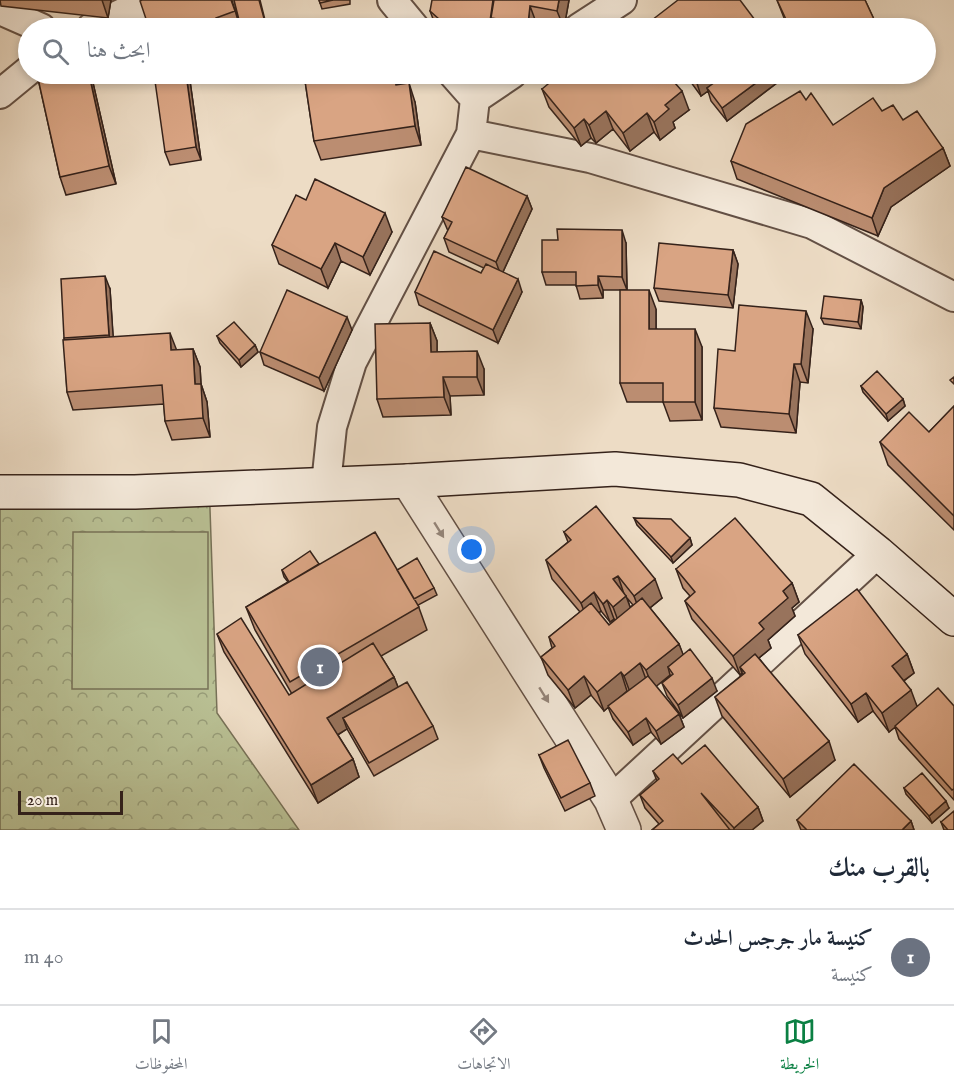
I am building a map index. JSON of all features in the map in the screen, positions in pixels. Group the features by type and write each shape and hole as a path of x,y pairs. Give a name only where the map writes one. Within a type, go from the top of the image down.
{"main road":[{"path":"0,492 135,492 408,481 615,469 739,480 811,500 878,553 954,619"},
{"path":"408,481 611,801 624,830"}],"street":[{"path":"112,18 150,0"},
{"path":"392,0 407,18"},
{"path":"594,18 621,0"},
{"path":"0,10 18,18"},
{"path":"0,94 18,79"},
{"path":"326,484 332,427 352,362 471,134 475,99 462,84"},
{"path":"475,99 497,84"},
{"path":"471,134 590,158 812,224 954,297"},
{"path":"611,801 878,553"}],"green space":[{"path":"209,480 217,713 299,830 0,830 0,502"},
{"path":"73,532 208,532 208,689 72,689"}],"building":[{"path":"231,0 235,11 216,18 146,18 140,1"},
{"path":"234,0 259,0 264,18 238,18"},
{"path":"432,0 493,0 490,18 438,18 430,11"},
{"path":"494,0 559,0 557,11 530,6 529,18 491,18"},
{"path":"678,0 740,0 754,18 655,18"},
{"path":"777,0 865,0 873,18 785,18"},
{"path":"39,84 91,84 109,166 60,177"},
{"path":"155,84 187,84 196,147 165,152"},
{"path":"305,84 409,84 415,126 314,141"},
{"path":"548,84 676,84 682,91 665,105 669,109 654,122 647,113 623,133 606,111 589,125 584,119 574,128 542,89"},
{"path":"712,84 754,84 722,108 707,88"},
{"path":"800,91 806,100 811,93 833,125 873,98 882,111 893,105 903,120 917,111 943,148 884,188 872,218 731,161 746,124"},
{"path":"466,167 527,196 496,262 444,238 452,222 442,217"},
{"path":"315,179 385,213 363,257 335,243 321,269 272,245 296,195 306,200"},
{"path":"557,229 622,230 622,277 598,276 598,285 576,286 576,272 542,272 542,240 558,240"},
{"path":"659,243 733,250 728,295 654,288"},
{"path":"434,251 481,273 486,264 518,279 493,330 415,292"},
{"path":"105,276 109,335 64,338 61,279"},
{"path":"287,290 347,317 319,378 260,352"},
{"path":"620,290 649,290 649,329 695,329 695,402 663,402 663,383 620,383"},
{"path":"824,296 861,300 858,322 821,318"},
{"path":"739,305 806,311 801,364 794,364 789,414 714,408 718,349 735,351"},
{"path":"234,322 255,345 239,360 217,336"},
{"path":"430,323 431,352 477,351 477,377 443,377 444,397 377,399 375,324"},
{"path":"170,333 171,350 193,349 195,384 201,384 203,418 165,421 162,385 67,392 63,340"},
{"path":"877,371 903,399 886,414 861,386"},
{"path":"954,406 954,516 880,442 909,412 929,432"},
{"path":"596,506 655,579 634,596 618,576 613,579 626,596 613,607 607,600 603,604 594,592 581,603 546,560 571,540 564,532"},
{"path":"634,518 671,519 690,538 671,557"},
{"path":"735,518 792,583 783,591 788,598 759,623 764,629 733,656 685,601 695,592 676,569"},
{"path":"375,532 419,607 290,682 246,607"},
{"path":"310,551 319,564 289,582 282,570"},
{"path":"417,558 434,588 414,599 397,570"},
{"path":"857,589 907,654 892,666 911,690 882,713 866,693 851,704 798,635"},
{"path":"642,598 679,644 646,670 640,663 624,676 621,672 597,692 584,676 568,690 541,657 555,646 549,637 591,603 609,625"},
{"path":"241,618 289,695 373,643 394,677 327,718 353,759 311,785 217,634"},
{"path":"690,649 712,678 678,705 662,683 673,674 668,667"},
{"path":"755,654 829,741 783,779 715,697 745,673 740,667"},
{"path":"648,676 679,714 656,731 646,718 628,732 608,706"},
{"path":"407,682 433,726 369,763 343,718"},
{"path":"938,688 954,706 954,789 952,790 895,726"},
{"path":"568,740 590,783 561,798 539,755"},
{"path":"705,745 758,807 734,828 701,793 730,830 652,830 663,821 640,795 659,779 653,771 673,754 682,764"},
{"path":"854,764 911,821 902,830 807,830 797,820"},
{"path":"922,773 946,801 929,816 904,788"},
{"path":"954,811 954,830 948,830 941,822"}],"place":[{"name":"كنيسة مار جرجس الحدث","path":"320,667"}]}
